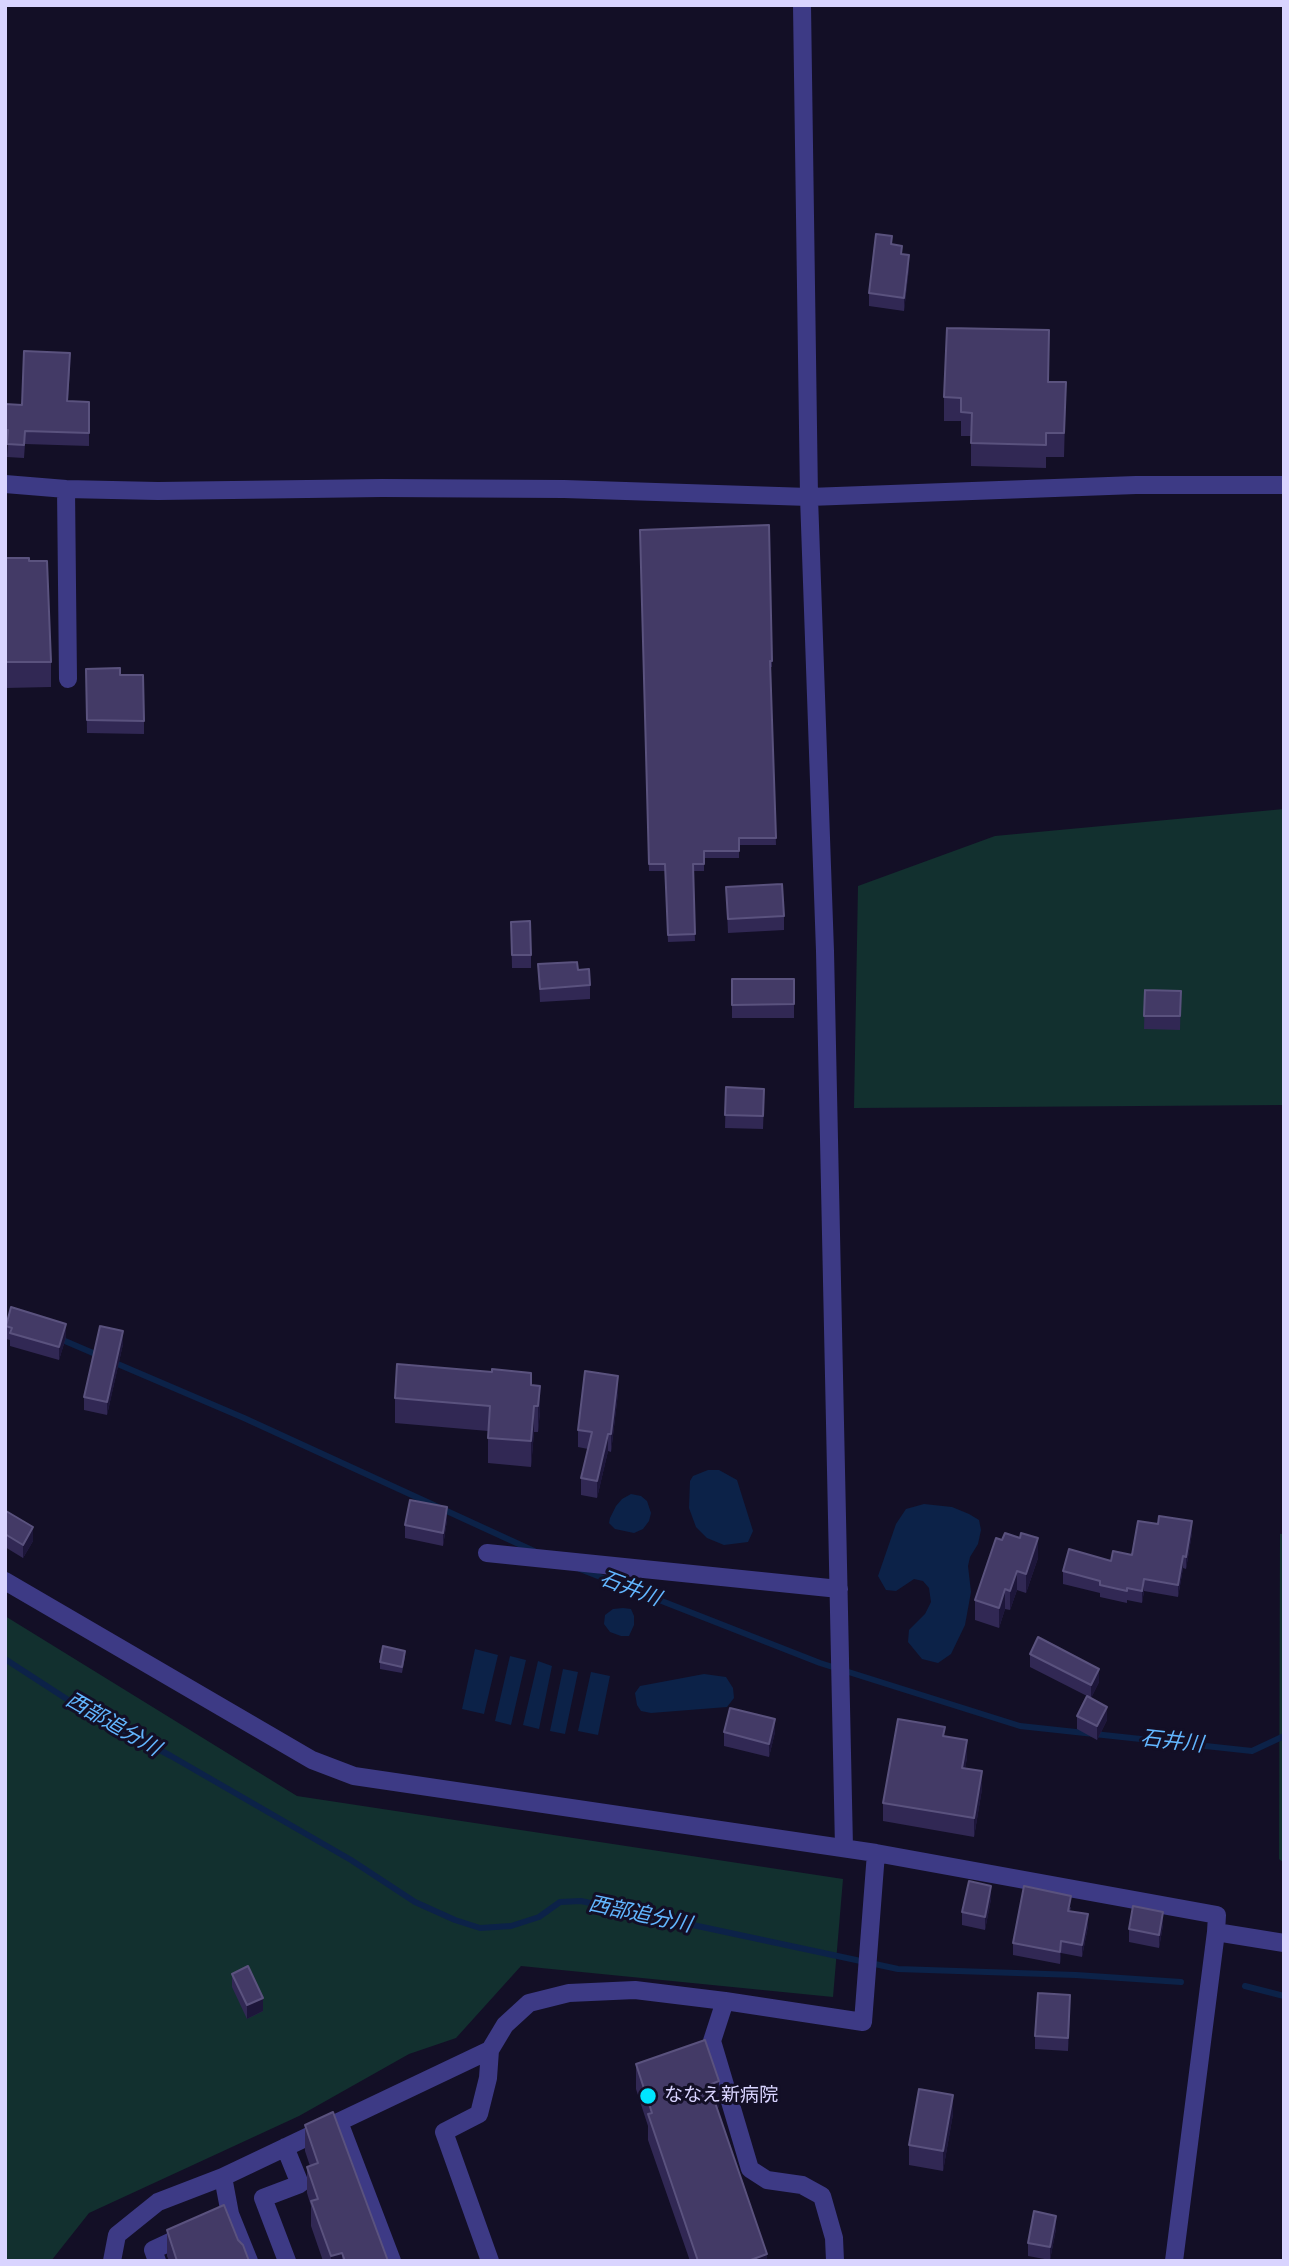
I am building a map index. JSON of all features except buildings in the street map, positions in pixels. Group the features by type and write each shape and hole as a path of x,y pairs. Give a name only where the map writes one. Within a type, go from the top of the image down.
{"street":[{"path":"802,5 809,497 825,951 844,1847"},
{"path":"5,484 66,489 159,491 564,489 809,497 1136,485 1284,485"},
{"path":"66,489 68,679"},
{"path":"487,1553 839,1588"},
{"path":"5,1581 312,1760 354,1776 844,1847 1217,1915 1174,2261"},
{"path":"490,2261 444,2132 479,2114 488,2078 490,2050 505,2025 529,2003 569,1993 635,1990 863,2022 876,1853"},
{"path":"1216,1933 1284,1943"},
{"path":"725,2001 712,2041 750,2169 767,2180 802,2185 822,2196 834,2238 835,2261"},
{"path":"111,2261 117,2235 158,2202 223,2176 490,2050"},
{"path":"339,2122 392,2261"},
{"path":"282,2259 263,2198 300,2184 285,2147"},
{"path":"223,2176 230,2214 248,2261"},
{"path":"157,2261 153,2250 230,2214"}],"green space":[{"path":"1284,809 1284,1105 854,1108 858,886 995,836"},
{"path":"1280,1534 1284,1534 1284,1863 1279,1859"},
{"path":"5,1616 297,1796 843,1879 833,1997 521,1966 456,2038 409,2054 299,2116 89,2213 51,2261 5,2261"}],"water":[{"path":"708,1470 719,1470 737,1480 753,1531 748,1542 724,1545 707,1538 696,1527 689,1508 690,1481 693,1476"},
{"path":"631,1494 641,1496 647,1501 651,1513 643,1529 634,1533 615,1529 609,1523 616,1506"},
{"path":"924,1504 952,1507 969,1514 979,1520 981,1530 968,1566 971,1592 965,1625 951,1654 938,1663 922,1659 908,1642 909,1630 925,1614 931,1602 929,1588 923,1581 914,1579 896,1591 886,1590 878,1576 896,1524 906,1509"},
{"path":"613,1609 631,1609 634,1616 634,1625 629,1636 610,1632 604,1624 605,1615"},
{"path":"475,1649 498,1655 484,1714 462,1709"},
{"path":"510,1656 526,1660 511,1725 495,1721"},
{"path":"538,1661 552,1666 539,1729 523,1725"},
{"path":"563,1669 578,1672 565,1734 550,1731"},
{"path":"591,1672 610,1676 598,1735 578,1731"},
{"path":"704,1674 726,1677 733,1688 734,1698 727,1707 651,1713 641,1711 637,1705 635,1693 640,1686"}],"waterway":[{"name":"石井川","path":"58,1338 100,1356"},
{"name":"石井川","path":"113,1362 244,1418 534,1551"},
{"name":"石井川","path":"580,1569 820,1663 1020,1726 1252,1751 1284,1736"},
{"name":"西部追分川","path":"5,1659 79,1707 171,1756 351,1860 415,1902 480,1928 511,1926 539,1917 560,1902 581,1901 898,1969 1076,1975 1181,1982"},
{"name":"西部追分川","path":"1245,1986 1284,1996"}],"place":[{"name":"ななえ新病院","path":"648,2096"}]}
